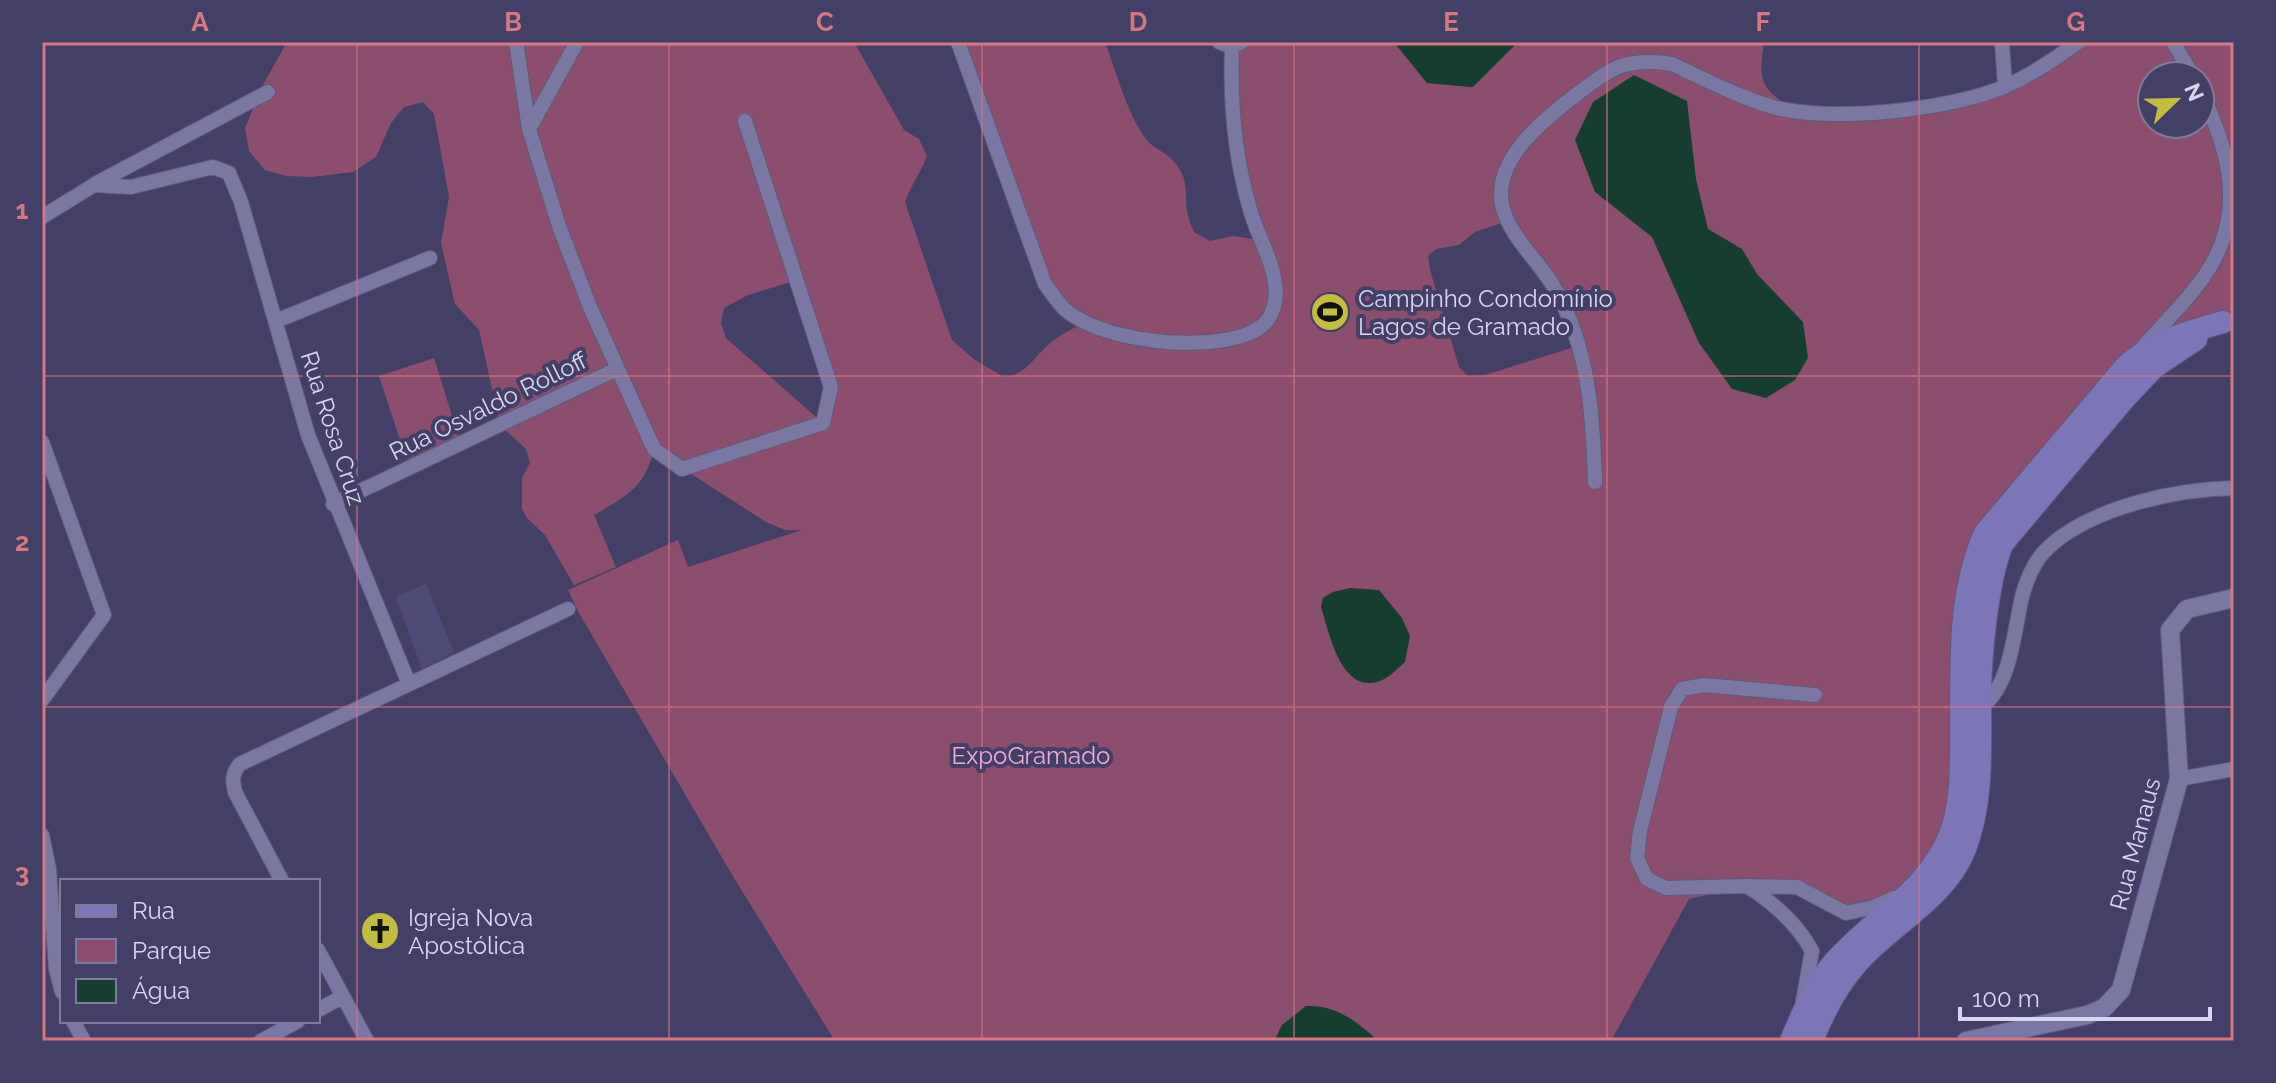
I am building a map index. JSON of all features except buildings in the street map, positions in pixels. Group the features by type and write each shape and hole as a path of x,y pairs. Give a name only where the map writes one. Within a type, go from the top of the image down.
{"main road":[{"path":"1812,1041 1833,994 1859,961 1946,880 1963,854 1973,827 1979,785 1981,699 1993,567 2002,544 2134,374 2156,338 2229,318"},
{"path":"1791,1041 1829,968 1857,938 1916,887 1937,863 1956,816 1961,775 1981,699 1965,601 1973,560 1985,533 2134,374 2164,360 2229,318"}],"street":[{"path":"516,42 529,129 559,226 617,369 654,449 682,469 823,423 831,387 745,121"},
{"path":"529,129 577,42"},
{"path":"958,42 1045,284 1066,311 1087,323 1116,334 1165,342 1234,338 1255,331 1268,320 1276,301 1275,282 1250,210 1235,150 1230,83 1231,44"},
{"path":"2002,42 2005,87"},
{"path":"1595,482 1591,399 1572,326 1554,288 1508,221 1502,205 1501,191 1514,156 1528,137 1554,113 1617,67 1637,63 1672,64 1771,106 1827,116 1924,106 1972,98 2005,87 2030,75 2079,42"},
{"path":"2173,42 2184,60"},
{"path":"42,217 94,185 268,92"},
{"path":"2156,338 2202,278 2215,258 2222,239 2232,196 2225,152 2216,124"},
{"name":"Rua Rosa Cruz","path":"94,185 131,187 213,167 229,173 234,180 308,435 333,504 409,684"},
{"path":"276,321 430,258"},
{"name":"Rua Osvaldo Rolloff","path":"333,504 617,369"},
{"path":"42,442 104,615 42,700"},
{"path":"1981,699 2010,653 2024,590 2036,562 2050,546 2111,510 2145,500 2234,488"},
{"name":"Rua Manaus","path":"1966,1041 2087,1015 2112,1003 2121,990 2179,779 2170,630 2187,609 2234,598"},
{"path":"281,879 235,792 232,780 234,771 249,758 568,609"},
{"path":"1815,695 1704,685 1682,689 1671,707 1640,831 1637,858 1647,879 1666,888 1797,887 1846,913 1874,907 1916,887"},
{"path":"2179,779 2234,769"},
{"path":"42,835 49,869 56,969 60,984"},
{"path":"1747,886 1769,900 1793,923 1812,951 1802,1016"},
{"path":"320,954 367,1041"},
{"path":"320,1009 342,997"},
{"path":"74,1023 84,1041"},
{"path":"261,1041 294,1023"}],"shaded area":[{"path":"426,584 454,652 422,669 396,597"}],"green space":[{"name":"ExpoGramado","path":"287,42 854,42 904,130 919,139 927,156 905,202 952,340 975,360 1004,377 1023,370 1055,339 1086,323 1045,284 958,42 1105,42 1133,117 1146,139 1177,165 1185,183 1187,210 1194,232 1210,241 1233,236 1259,240 1250,210 1232,47 1242,42 1394,42 1427,83 1472,87 1518,42 1764,42 1761,68 1765,85 1777,98 1799,113 1972,98 2079,42 2234,42 2234,315 2223,322 2190,331 1985,533 1956,816 1916,887 1859,912 1809,892 1747,886 1689,899 1611,1041 835,1041 734,878 568,590 678,540 688,567 802,530 785,530 766,522 654,450 639,483 594,515 616,567 574,585 545,535 522,509 522,478 530,463 526,449 500,425 479,330 455,304 441,243 449,197 434,114 423,102 404,107 391,123 376,157 353,172 312,177 286,176 265,170 249,151 245,128 265,81","holes":["1508,221 1572,326 1578,346 1485,375 1468,376 1459,367 1428,256 1436,249 1459,245 1475,232","794,281 831,387 822,422 726,338 721,323 724,308 748,295"]},
{"path":"434,358 459,438 407,461 379,376"}],"water":[{"path":"1394,42 1518,42 1473,87 1427,83"},
{"path":"1634,75 1687,101 1696,179 1708,229 1742,249 1757,274 1803,322 1808,358 1795,380 1766,398 1732,389 1699,343 1652,237 1595,192 1575,140 1593,102"},
{"path":"1350,588 1379,590 1402,618 1410,636 1405,662 1380,681 1367,683 1355,679 1339,659 1328,631 1321,607 1323,598"},
{"path":"1306,1006 1342,1014 1373,1036 1374,1041 1274,1041 1282,1025"}],"place":[{"name":"Campinho Condomínio Lagos de Gramado","path":"1330,312"},
{"name":"Igreja Nova Apostólica","path":"380,931"}]}
